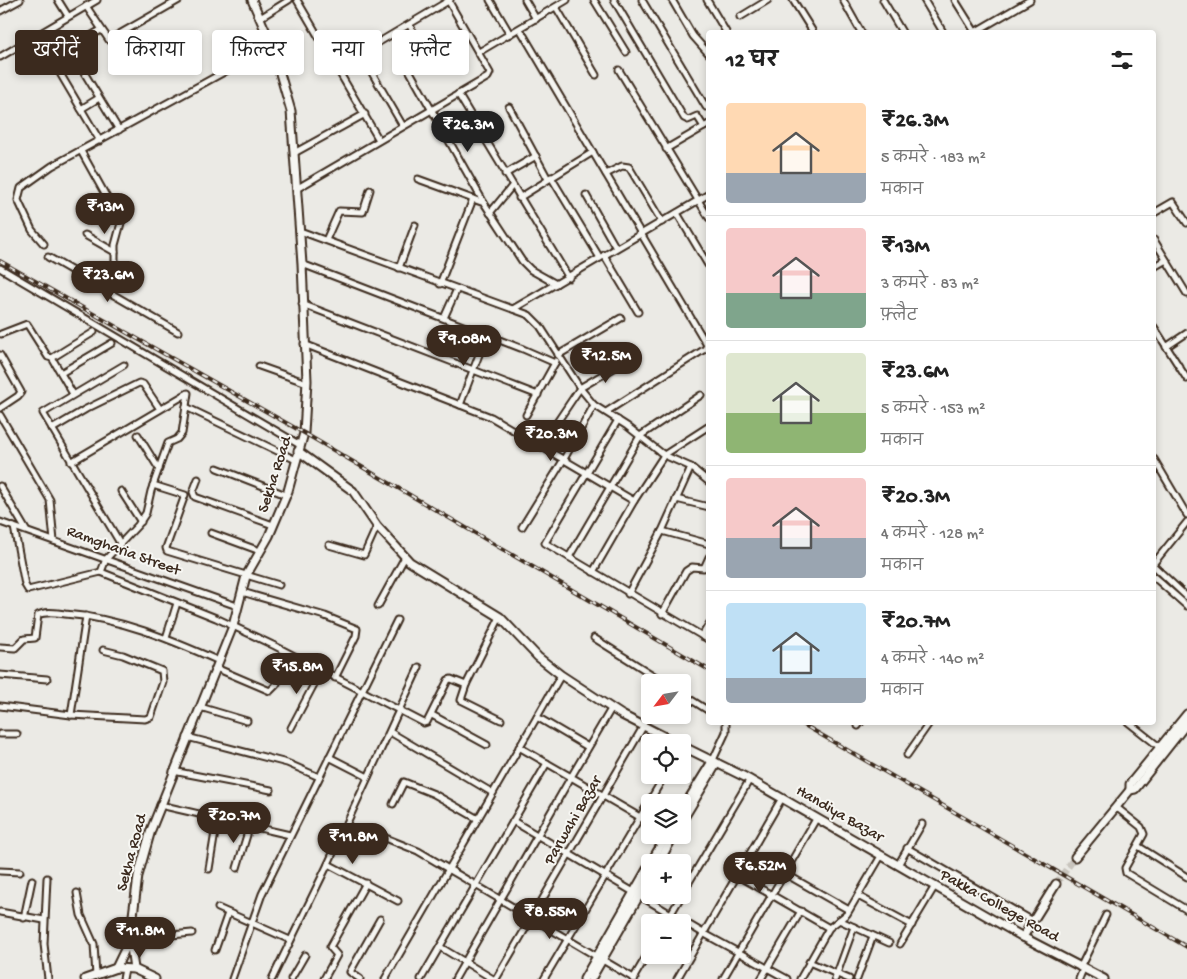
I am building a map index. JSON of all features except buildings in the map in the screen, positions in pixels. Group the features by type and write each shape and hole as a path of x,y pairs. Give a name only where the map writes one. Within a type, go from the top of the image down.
{"street":[{"path":"0,11 20,0"},
{"path":"58,0 68,16"},
{"path":"47,30 87,4 97,0"},
{"path":"87,4 101,30 107,39 111,40 179,0"},
{"name":"Sekha Road","path":"252,0 265,30"},
{"path":"260,18 289,0"},
{"path":"297,0 315,30"},
{"path":"382,42 449,0 465,30"},
{"path":"490,0 510,34"},
{"path":"525,0 536,19"},
{"path":"478,52 567,0"},
{"path":"594,0 626,52"},
{"path":"614,0 684,118 688,120 697,116 706,125 666,149"},
{"path":"642,0 706,107"},
{"path":"672,0 693,36 706,51"},
{"path":"707,0 725,30"},
{"path":"740,17 768,0"},
{"path":"793,0 812,30"},
{"path":"842,0 860,30"},
{"path":"883,0 901,30"},
{"path":"924,0 942,30"},
{"path":"955,0 974,30"},
{"path":"978,30 1030,0"},
{"path":"558,4 596,75"},
{"path":"410,26 422,47 403,60 490,213 525,264 556,284"},
{"path":"520,29 706,345"},
{"path":"298,188 489,76 469,36"},
{"path":"0,57 15,49"},
{"path":"619,70 706,213"},
{"path":"60,75 100,141"},
{"path":"85,75 119,130"},
{"path":"44,244 32,230 21,208 17,198 19,191 52,166 219,75"},
{"name":"Sekha Road","path":"116,968 130,939 138,876 160,805 233,626 246,576 273,526 286,495 304,433 307,383 296,152 289,98 281,75"},
{"path":"341,75 379,140"},
{"path":"373,75 403,126"},
{"path":"458,94 569,278"},
{"path":"81,109 99,98"},
{"path":"509,108 536,156 638,312"},
{"path":"296,152 365,114"},
{"path":"81,151 120,220 115,252 115,273 107,291"},
{"path":"519,198 593,152"},
{"path":"505,174 536,156"},
{"path":"606,174 622,166 629,167 662,222"},
{"path":"418,179 484,203"},
{"path":"490,213 512,186"},
{"path":"326,240 339,211 363,212 370,190"},
{"path":"586,195 616,248"},
{"path":"513,310 706,196"},
{"path":"440,284 473,199"},
{"path":"1156,211 1174,202 1187,223"},
{"path":"677,213 706,262"},
{"path":"400,268 416,226"},
{"path":"300,231 440,284 529,315 537,322 580,388 594,405 618,420 664,455 691,467 706,477"},
{"path":"85,235 115,252"},
{"path":"1156,243 1187,294"},
{"path":"48,257 178,332"},
{"path":"1156,266 1166,260"},
{"path":"302,264 523,349 555,364"},
{"path":"0,268 191,380 299,448 354,491 377,526 406,557 424,572 500,617 538,657 561,675 611,709 659,734"},
{"path":"444,318 457,289"},
{"path":"302,304 538,395"},
{"path":"526,415 555,364 558,355 621,318"},
{"path":"1,334 27,324 48,357 52,358 73,394"},
{"path":"1156,330 1187,380"},
{"path":"52,358 94,332"},
{"path":"1166,347 1187,333"},
{"path":"460,405 486,336"},
{"path":"61,373 112,343"},
{"path":"304,344 491,417 634,501"},
{"path":"606,412 706,348"},
{"path":"0,355 21,392 0,408"},
{"path":"541,446 580,388 636,355"},
{"path":"120,543 71,462 44,412 124,365"},
{"path":"259,366 307,383"},
{"path":"101,572 106,559 141,522 146,513 153,485 169,441 177,439 182,434 191,380"},
{"path":"52,429 86,409 139,383 143,384 160,410"},
{"path":"71,462 188,393"},
{"path":"569,557 640,436 701,396"},
{"path":"522,527 564,459 594,405"},
{"path":"186,407 296,460"},
{"path":"0,415 50,500 54,541"},
{"path":"618,420 545,542 628,594 706,638"},
{"path":"593,572 634,501 664,455 706,428"},
{"path":"138,435 159,469"},
{"path":"1156,462 1187,515"},
{"path":"628,594 662,531 691,467"},
{"path":"217,468 286,495"},
{"path":"198,479 193,492 195,497 273,526"},
{"path":"153,485 186,495 166,548 167,551 279,585"},
{"path":"0,486 26,531"},
{"path":"121,491 141,522"},
{"path":"676,499 706,506"},
{"name":"Ramgharia Street","path":"0,522 237,606"},
{"path":"1156,561 1187,522"},
{"path":"14,526 24,581 28,590 101,572 233,626 424,723 432,716 448,680 451,679 466,685"},
{"path":"329,545 364,555 377,526"},
{"path":"662,531 706,543"},
{"path":"210,533 260,551"},
{"path":"378,606 406,557"},
{"path":"1156,566 1187,597"},
{"path":"662,614 688,569 692,567 703,569 706,567"},
{"path":"1156,579 1187,606"},
{"path":"242,592 325,616 357,629 356,636 335,678"},
{"path":"166,638 177,604"},
{"path":"0,647 15,648 24,639 35,638 37,618 40,614 86,616 141,629 166,638 270,691 276,686 291,656"},
{"path":"71,715 86,616"},
{"path":"500,617 466,685 461,700 501,720"},
{"path":"232,979 251,923 290,835 397,620"},
{"path":"702,636 706,629"},
{"path":"594,638 651,674"},
{"path":"0,706 71,715 145,719 153,715 162,682 162,671 123,655 103,650"},
{"path":"272,979 419,668"},
{"path":"291,728 321,671"},
{"path":"0,675 47,679"},
{"path":"385,979 561,675"},
{"path":"691,699 706,708"},
{"path":"200,707 247,721"},
{"path":"455,979 611,709"},
{"path":"1162,749 1187,714"},
{"path":"432,716 487,745"},
{"path":"538,717 588,747"},
{"path":"1075,857 1130,790 1130,784 1187,724"},
{"path":"691,805 715,761 726,732 726,725"},
{"path":"907,756 928,725"},
{"path":"1132,725 1162,749"},
{"name":"Parwahi Bazar","path":"495,979 643,726"},
{"path":"390,732 493,793"},
{"path":"0,734 17,734"},
{"path":"187,737 287,763 319,777"},
{"path":"519,747 639,816"},
{"path":"691,750 782,798"},
{"path":"329,757 368,777"},
{"path":"691,797 715,761"},
{"path":"421,979 547,763"},
{"path":"173,772 271,790"},
{"path":"691,880 750,780"},
{"path":"393,804 404,782 434,794 478,819"},
{"path":"544,979 659,784"},
{"name":"Handiya Bazar","path":"677,979 782,798 881,856"},
{"path":"160,805 217,820 250,825 290,835"},
{"path":"1116,807 1143,830 1143,838 1125,868 1126,873 1187,910"},
{"path":"723,979 816,819"},
{"path":"208,869 217,820"},
{"path":"513,821 787,979"},
{"path":"898,865 922,824"},
{"path":"238,868 250,825"},
{"path":"368,831 418,851 634,979 642,964"},
{"path":"1138,846 1187,877"},
{"path":"907,848 1033,921"},
{"path":"800,979 829,928 849,910 881,856"},
{"name":"Pakka College Road","path":"881,856 1023,937 1104,979"},
{"path":"328,864 398,901"},
{"path":"0,871 20,872"},
{"path":"784,874 849,910"},
{"path":"737,875 829,928"},
{"path":"48,878 44,920 44,954 48,979"},
{"path":"24,918 32,880"},
{"path":"324,979 337,955 330,947 366,883"},
{"path":"1023,937 1056,884"},
{"path":"591,979 600,958 641,885"},
{"path":"900,944 935,886"},
{"path":"637,893 641,888"},
{"path":"77,893 81,916 94,944 96,976"},
{"path":"858,896 912,925"},
{"path":"672,913 677,904"},
{"path":"218,908 290,940"},
{"path":"760,979 801,911"},
{"path":"0,912 24,918 44,920"},
{"path":"215,950 228,913"},
{"path":"1078,979 1106,915"},
{"path":"360,979 350,972 380,919"},
{"path":"839,920 889,943"},
{"path":"836,977 854,927"},
{"path":"130,939 192,933"},
{"path":"857,979 873,936"},
{"name":"Sekha Road","path":"130,939 138,973"},
{"path":"440,947 495,979"},
{"path":"291,979 304,955"},
{"path":"584,979 600,958"},
{"path":"809,962 836,977 848,979"},
{"path":"85,979 116,968 125,968 155,979"},
{"path":"123,979 125,968"}],"tunnel":[{"path":"1056,884 1075,857"}],"railway":[{"path":"0,261 304,433 706,668"},
{"path":"804,725 1187,947"}]}
